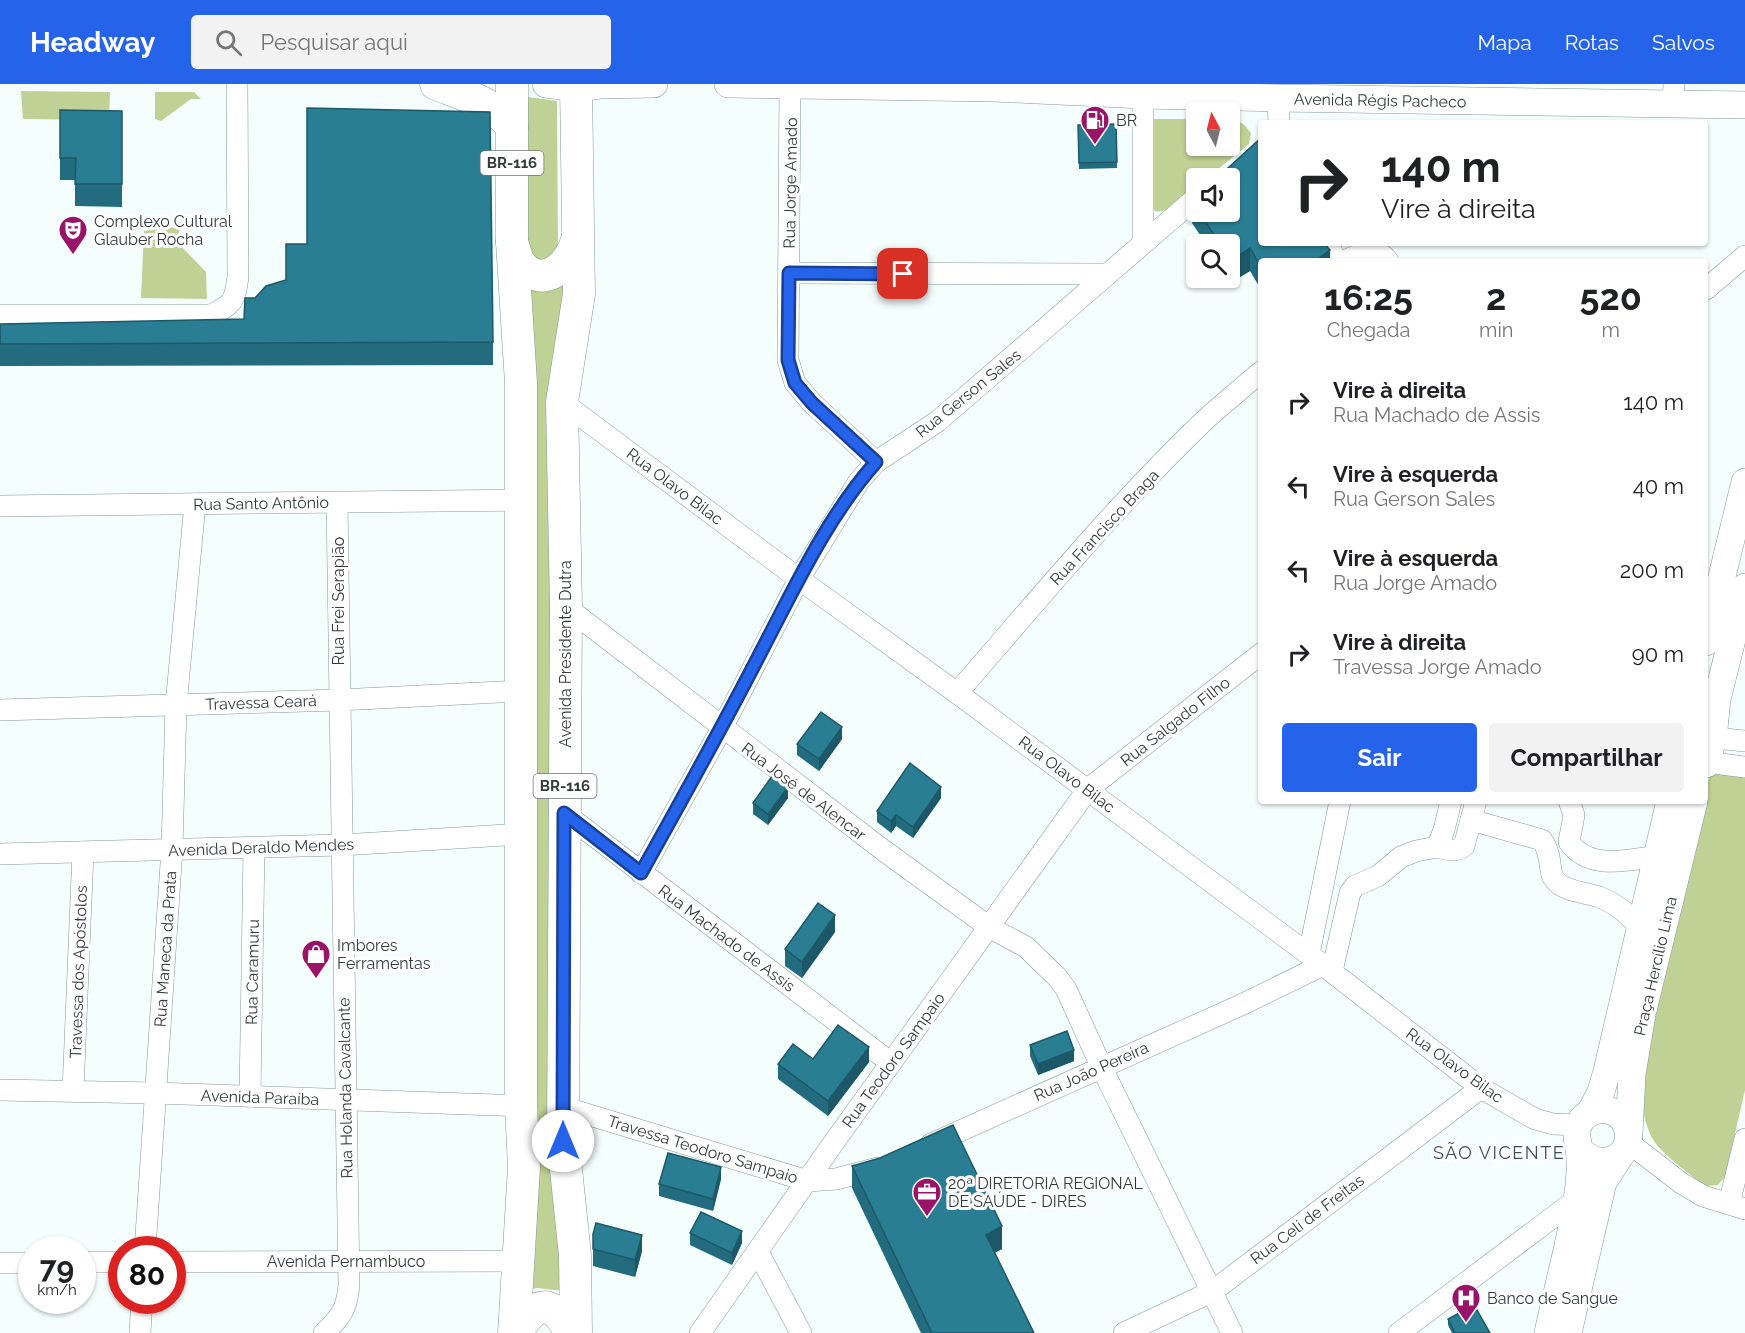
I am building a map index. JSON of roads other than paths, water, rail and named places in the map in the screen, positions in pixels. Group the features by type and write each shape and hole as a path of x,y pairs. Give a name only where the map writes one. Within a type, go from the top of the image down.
{"highway":[{"path":"436,84 490,106 512,127"},
{"name":"BR-116","path":"512,84 512,242 521,383 521,1106 524,1167 515,1333"},
{"name":"Avenida Presidente Dutra","path":"574,1333 575,1255 563,1141 566,607 562,402 579,294 577,240 584,85"},
{"path":"512,242 522,266 542,275 557,271 564,265 574,252 577,240"},
{"path":"515,1333 531,1312 542,1307 553,1309 558,1313 574,1333"}],"main road":[{"path":"546,84 654,84"},
{"name":"Avenida Régis Pacheco","path":"728,84 1143,90 1278,111 1322,91 1674,94 1745,105"},
{"path":"1708,634 1745,482"},
{"path":"1708,750 1717,699 1745,587"},
{"name":"Praça Hercílio Lima","path":"1582,1129 1601,1092 1604,1081 1669,804"},
{"name":"Praça Hercílio Lima","path":"1625,1144 1632,1074 1642,1014 1693,804"},
{"path":"1568,1333 1603,1182 1625,1144 1622,1118 1607,1110 1582,1129"},
{"path":"1582,1129 1593,1161 1611,1161 1625,1144"},
{"path":"1548,1333 1577,1199 1582,1129"}],"street":[{"path":"0,315 211,315 229,306 237,290 238,276 237,84"},
{"name":"Rua Jorge Amado","path":"790,85 788,360 795,383 812,403 876,462"},
{"path":"1143,90 1143,243"},
{"name":"Rua Gerson Sales","path":"641,873 722,728 799,579 859,481 876,462 938,421 1186,206"},
{"path":"1351,258 1375,251 1385,258"},
{"path":"1708,287 1745,256"},
{"path":"789,273 1108,274"},
{"name":"Rua Francisco Braga","path":"957,693 1074,557 1135,492 1207,419 1258,374"},
{"name":"Rua Olavo Bilac","path":"562,402 799,579 1088,789 1321,963 1481,1088 1535,1119 1582,1129"},
{"name":"Rua Santo Antônio","path":"0,506 521,500"},
{"name":"Rua Frei Serapião","path":"337,503 339,700"},
{"name":"Rua Maneca da Prata","path":"146,1236 172,849 176,705 195,504"},
{"name":"Rua José de Alencar","path":"566,607 882,850 989,927 1026,947 1057,977 1066,989 1101,1066 1232,1333"},
{"name":"Rua Salgado Filho","path":"1088,789 1258,656"},
{"name":"Travessa Ceará","path":"0,710 339,700 522,691"},
{"name":"Rua Holanda Cavalcante","path":"324,1333 337,1321 348,1301 339,700"},
{"path":"1708,750 1745,741"},
{"path":"1708,750 1745,767"},
{"name":"Rua Teodoro Sampaio","path":"700,1333 1088,789"},
{"path":"1321,963 1340,804"},
{"path":"1437,847 1450,804"},
{"path":"1570,804 1574,815 1569,842 1580,854 1609,863 1658,856"},
{"path":"1321,963 1355,886 1378,876 1401,857 1416,851 1437,847 1460,850 1464,846 1473,810 1542,840 1549,849 1552,874 1555,880 1565,887 1600,897 1622,909 1641,927"},
{"name":"Rua Machado de Assis","path":"564,813 891,1063"},
{"name":"Avenida Deraldo Mendes","path":"0,854 342,845 521,834"},
{"name":"Rua Caramuru","path":"250,1096 254,848"},
{"name":"Travessa dos Apóstolos","path":"73,1091 83,852"},
{"name":"Rua João Pereira","path":"808,1181 858,1175 902,1157 1241,1005 1321,963"},
{"name":"Rua Celi de Freitas","path":"1124,1333 1213,1291 1481,1088"},
{"name":"Avenida Paraíba","path":"0,1090 521,1106"},
{"name":"Travessa Teodoro Sampaio","path":"563,1107 808,1181"},
{"path":"1625,1144 1703,1196 1737,1207 1745,1139"},
{"path":"832,1145 838,1158 858,1175"},
{"path":"1399,1333 1577,1199"},
{"path":"758,1251 801,1333"},
{"name":"Avenida Pernambuco","path":"186,1262 519,1261"},
{"path":"0,1263 18,1263"},
{"path":"140,1333 141,1314"}],"place":[{"name":"BR","path":"1095,146"},
{"name":"Complexo Cultural Glauber Rocha","path":"73,256"},
{"name":"Imbores Ferramentas","path":"316,980"},
{"name":"20ª DIRETORIA REGIONAL DE SAÚDE - DIRES","path":"927,1218"},
{"name":"Banco de Sangue","path":"1466,1324"}],"district":[{"name":"SÃO VICENTE","path":"1499,1153"}]}
